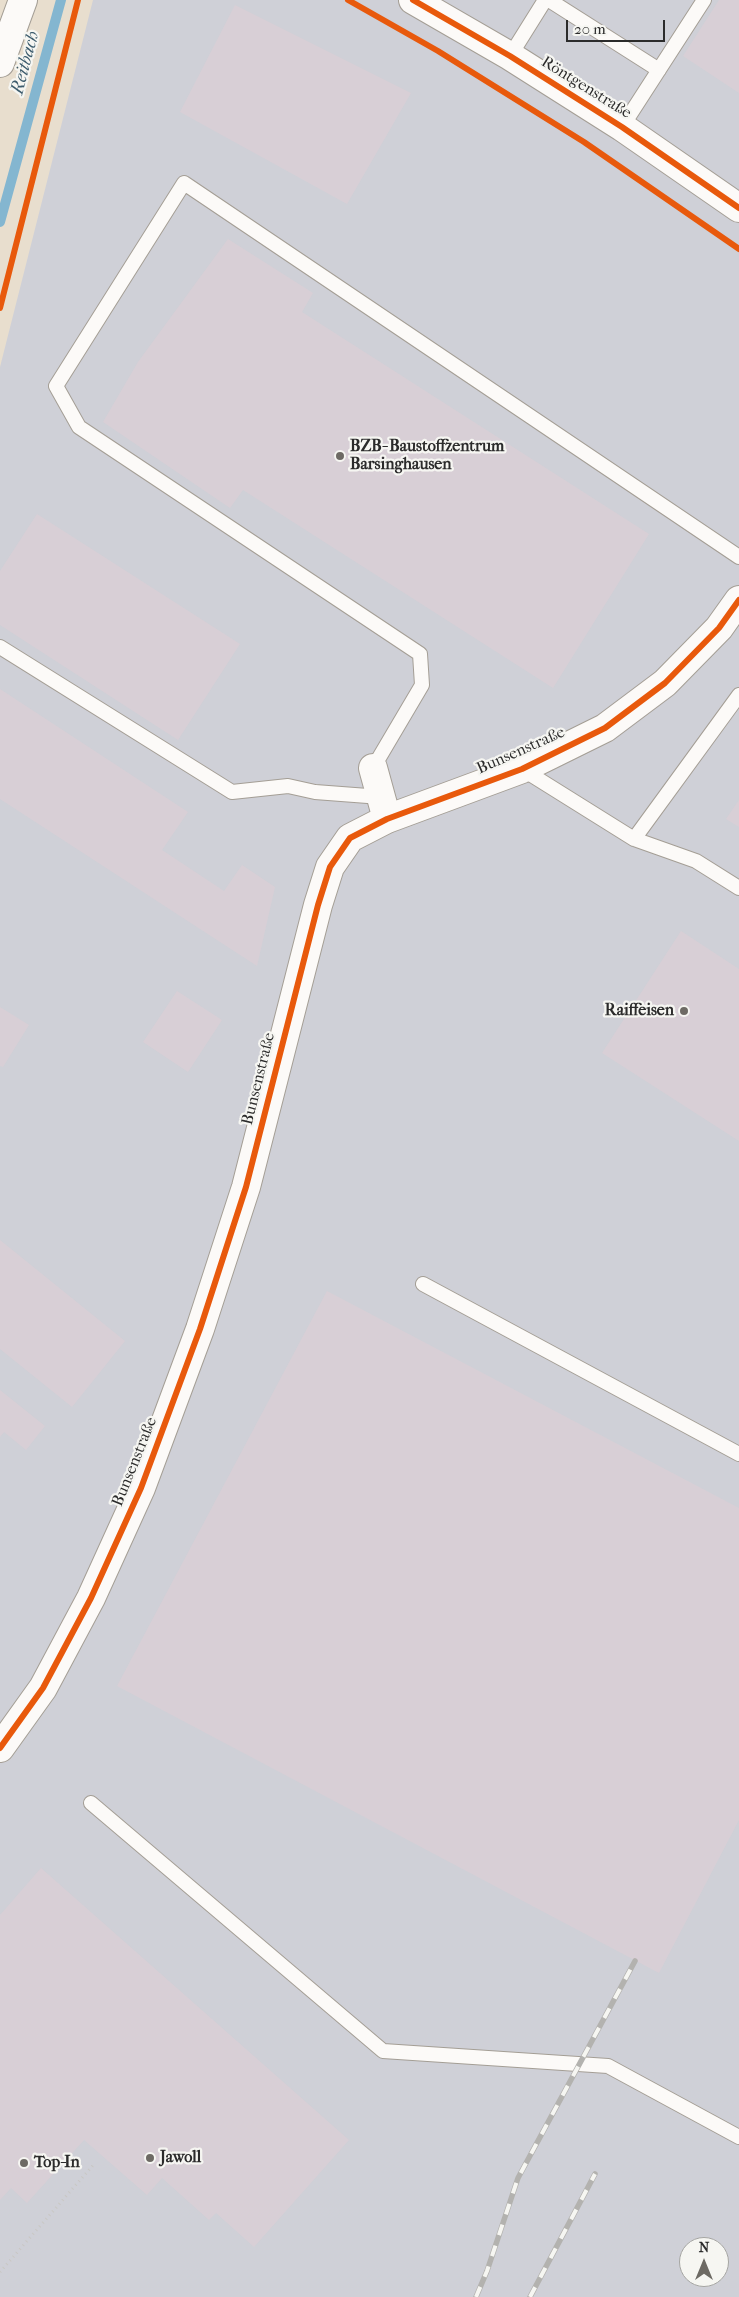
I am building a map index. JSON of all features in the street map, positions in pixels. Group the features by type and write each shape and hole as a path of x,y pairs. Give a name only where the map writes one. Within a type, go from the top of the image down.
{"street":[{"path":"0,28 2,0"},
{"path":"0,64 23,0"},
{"name":"Röntgenstraße","path":"413,0 510,56 622,127 739,208"},
{"name":"Bunsenstraße","path":"0,1748 43,1688 92,1598 141,1488 200,1329 246,1187 318,905 330,867 350,838 384,808 522,769 605,728 665,683 719,628 739,600"},
{"path":"373,768 384,808"}],"lane":[{"path":"510,56 544,0"},
{"path":"550,0 660,70"},
{"path":"622,127 704,0"},
{"path":"373,768 422,686 420,654 79,427 56,386 184,183 739,557"},
{"path":"0,647 232,792 288,786 384,808"},
{"path":"634,839 739,695"},
{"path":"522,769 634,839 696,861 739,888"},
{"path":"423,1284 739,1454"},
{"path":"91,1803 383,2052 608,2066 739,2137"}],"path":[{"path":"0,2272 95,2163"}],"shaded area":[{"path":"93,0 739,0 739,2297 0,2297 0,367"}],"building":[{"path":"719,0 739,0 739,93 683,56"},
{"path":"235,5 411,93 347,204 180,112"},
{"name":"BZB- Baustoffzentrum Barsinghausen","path":"228,239 313,293 302,312 649,534 553,688 243,490 230,508 103,422 138,362"},
{"path":"37,514 240,644 178,740 0,625 0,571"},
{"path":"0,689 188,812 162,850 224,891 242,865 275,887 257,966 0,799"},
{"path":"739,800 739,827 726,819"},
{"name":"Raiffeisen","path":"681,931 739,969 739,1141 602,1053"},
{"path":"177,991 222,1020 188,1072 143,1042"},
{"path":"0,1007 29,1025 3,1067 0,1066"},
{"path":"0,1240 125,1341 72,1407 0,1349"},
{"path":"327,1291 739,1508 739,1820 659,1973 117,1686"},
{"path":"0,1390 45,1426 26,1450 4,1432 0,1437"},
{"path":"41,1868 349,2140 254,2247 216,2213 209,2220 162,2178 147,2195 84,2140 27,2203 11,2188 0,2200 0,1915"}],"waterway":[{"name":"Reitbach","path":"0,222 61,0"}],"railway":[{"path":"476,2297 487,2271 518,2178 635,1961"},
{"path":"530,2297 595,2174"}],"cycle path":[{"path":"0,308 78,0"},
{"path":"348,0 438,51 584,142 739,249"},
{"path":"413,0 510,56 622,127 739,208"},
{"path":"0,1748 43,1688 91,1598 141,1488 200,1329 246,1187 318,905 330,867 350,838 387,819 522,769 605,728 665,683 719,628 739,600"}],"place":[{"name":"BZB- Baustoffzentrum Barsinghausen","path":"340,456"},
{"name":"Raiffeisen","path":"684,1011"},
{"name":"Jawoll","path":"150,2158"},
{"name":"Top-In","path":"24,2163"}]}
